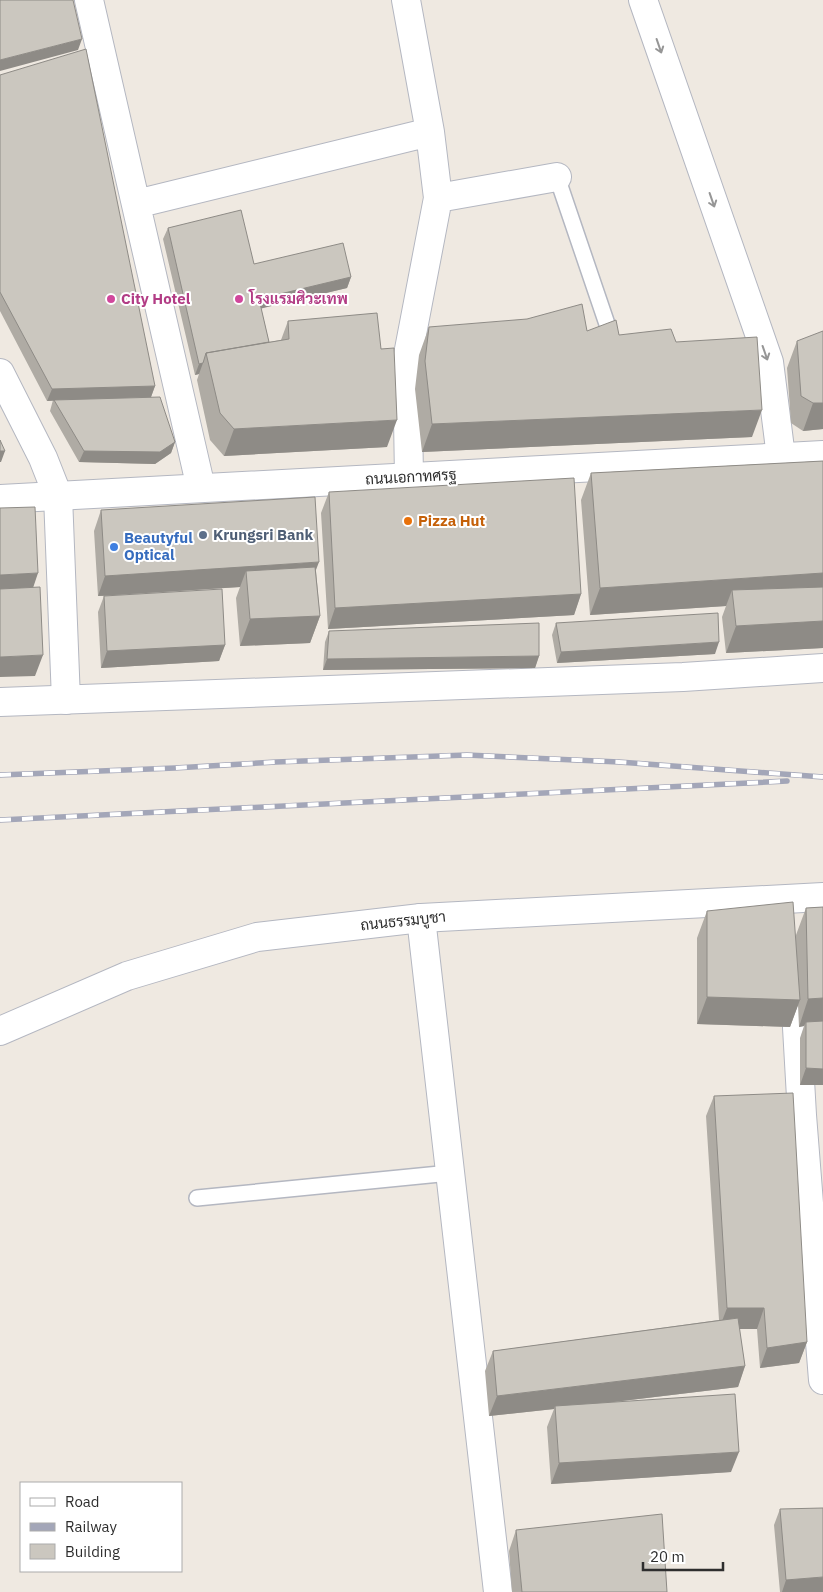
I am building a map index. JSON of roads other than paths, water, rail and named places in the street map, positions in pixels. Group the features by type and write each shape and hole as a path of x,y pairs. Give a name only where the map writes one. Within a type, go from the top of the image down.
{"street":[{"path":"89,0 201,488"},
{"path":"406,0 430,132 438,198 407,360 409,477"},
{"path":"643,0 769,362 781,457"},
{"path":"136,204 430,132"},
{"path":"438,198 557,178"},
{"path":"0,373 42,458 58,496 66,700"},
{"name":"ถนนเอกาทศรฐ","path":"0,499 823,455"},
{"path":"0,702 682,677 823,668"},
{"name":"ถนนธรรมบูชา","path":"0,1031 127,976 257,937 421,918 823,897"},
{"path":"789,898 802,1115 823,1380"},
{"path":"421,918 498,1592"}],"lane":[{"path":"557,178 608,327"},
{"path":"198,1198 450,1173"}],"railway":[{"path":"0,775 467,755 619,762 823,777"},
{"path":"0,820 787,781"}],"place":[{"name":"City Hotel","path":"111,299"},
{"name":"โรงแรมศิวะเทพ","path":"239,299"},
{"name":"Pizza Hut","path":"408,521"},
{"name":"Krungsri Bank","path":"203,535"},
{"name":"Beautyful Optical","path":"114,547"}]}
